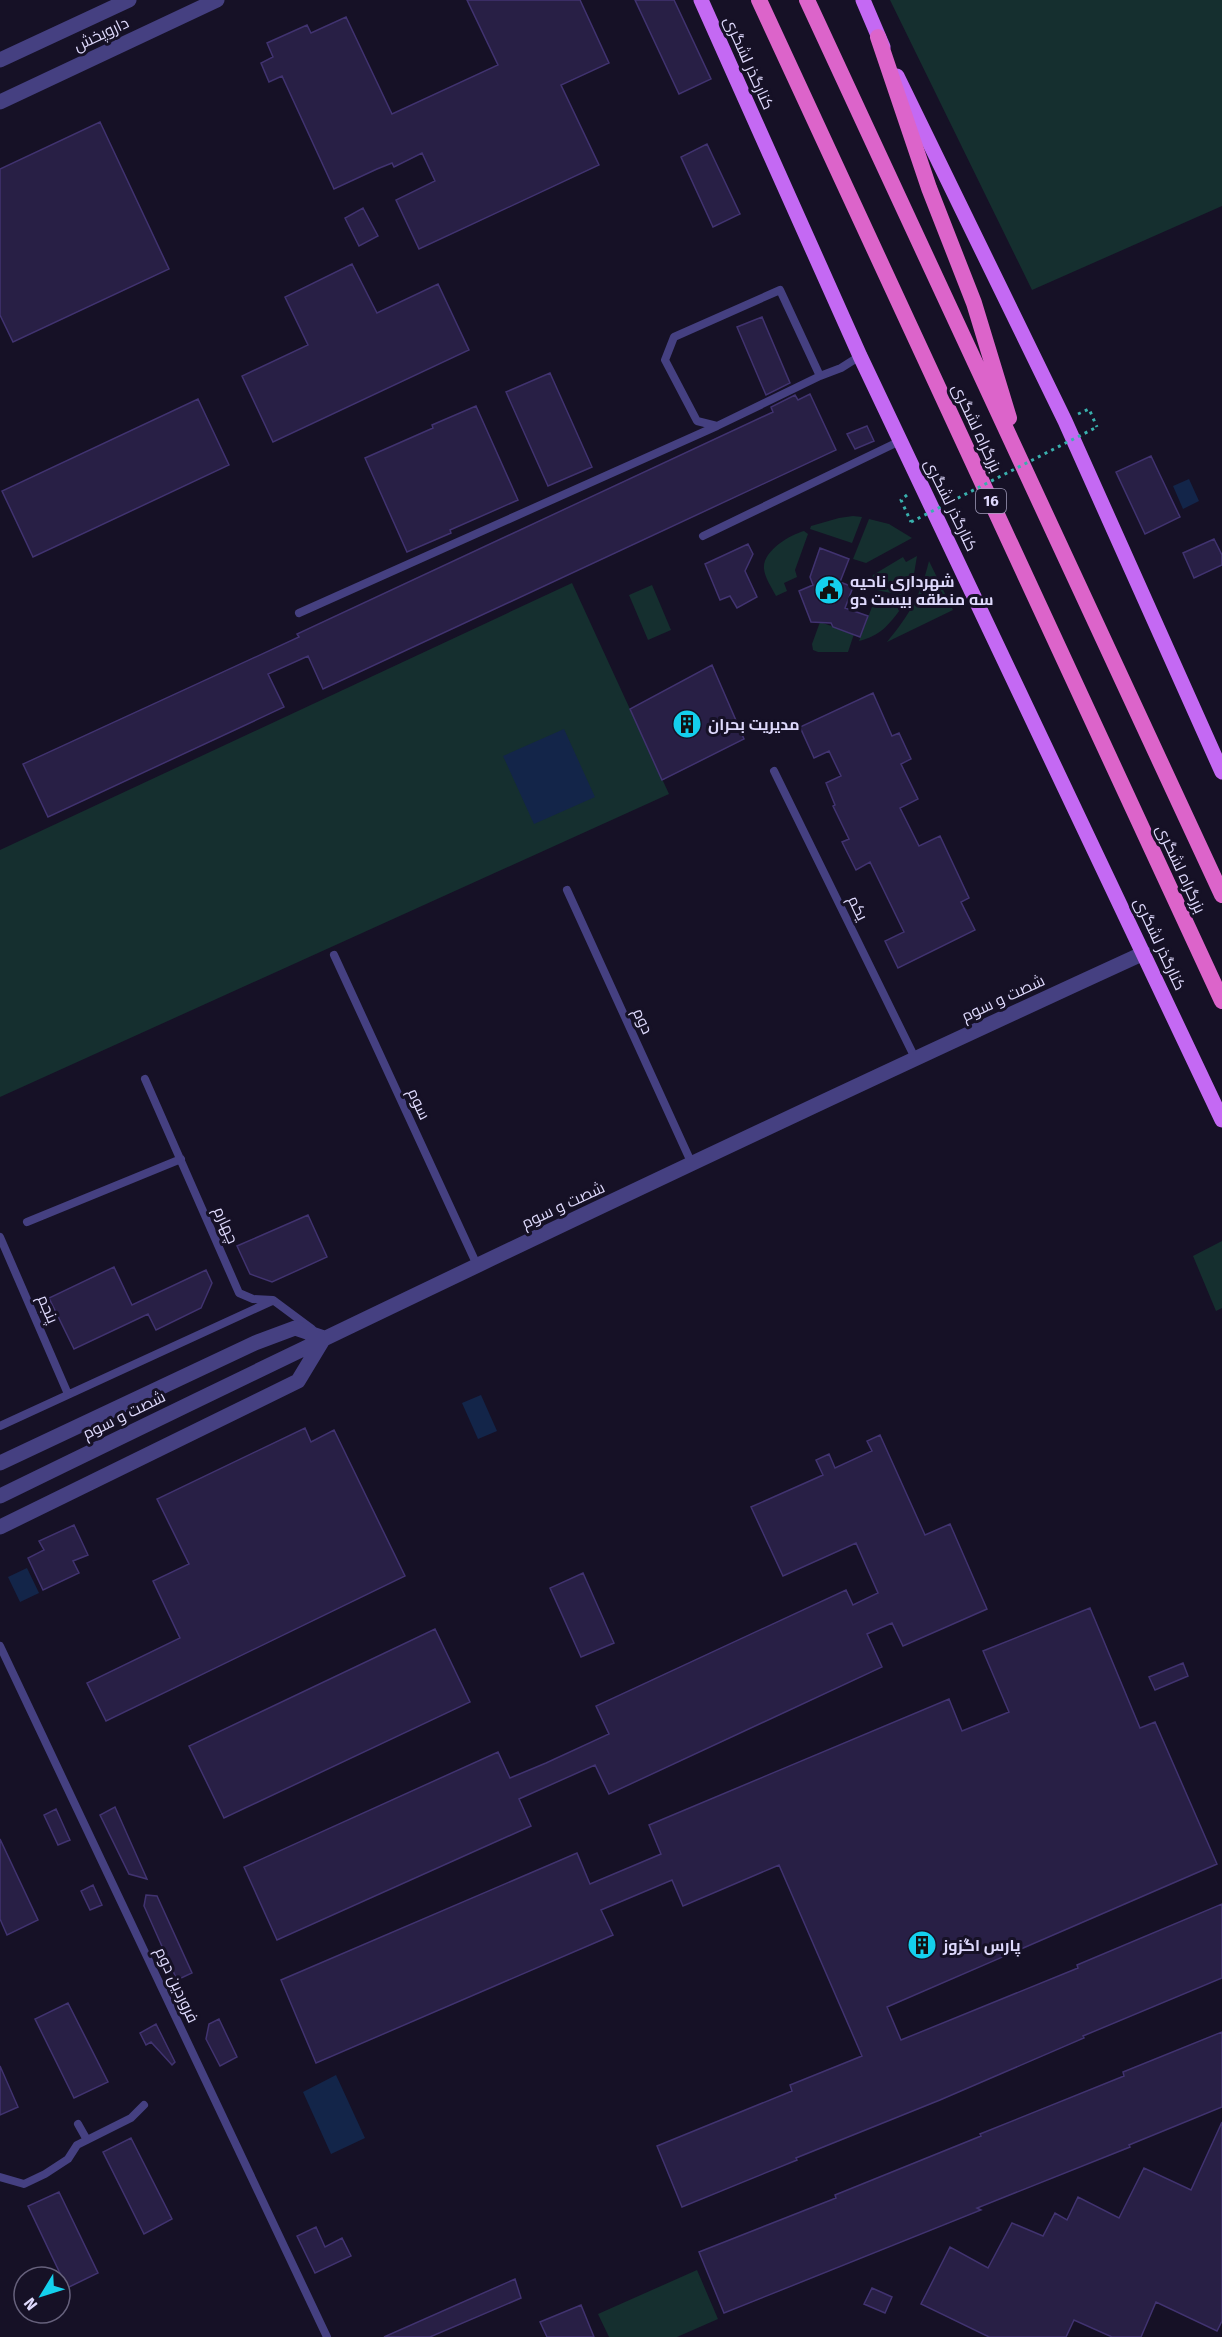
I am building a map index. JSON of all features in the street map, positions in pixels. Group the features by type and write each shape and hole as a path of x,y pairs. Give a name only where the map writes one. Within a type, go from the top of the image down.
{"highway":[{"name":"بزرگراه لشگری","path":"759,0 1222,1001"},
{"name":"بزرگراه لشگری","path":"807,0 1222,895"},
{"path":"878,37 929,188 974,303 1029,482"}],"main road":[{"name":"کنارگذر لشگری","path":"701,0 860,356 1222,1120"},
{"path":"862,0 1065,421 1222,772"}],"street":[{"name":"داروپخش","path":"0,60 129,0"},
{"name":"داروپخش","path":"0,102 217,0"},
{"name":"شصت و سوم","path":"0,1496 477,1265 915,1058 1144,953"},
{"path":"0,1463 255,1343 295,1328 324,1338 298,1381 0,1527"}],"lane":[{"path":"717,426 697,421 665,360 674,337 780,290 820,376"},
{"path":"300,613 717,426 841,368 860,356"},
{"path":"703,536 900,441"},
{"name":"یکم","path":"774,771 915,1058"},
{"name":"دوم","path":"567,890 692,1164"},
{"name":"سوم","path":"334,956 477,1265"},
{"name":"چهارم","path":"146,1079 239,1293 253,1299 273,1300 324,1338"},
{"path":"27,1222 181,1159"},
{"name":"پنجم","path":"0,1237 68,1394"},
{"path":"0,1426 273,1300"},
{"name":"فروردین دوم","path":"0,1646 327,2337"},
{"path":"0,2177 24,2184 45,2174 68,2159 77,2145 131,2118 144,2105"},
{"path":"78,2124 87,2140"}],"path":[{"path":"909,494 901,500 911,522 1097,427 1089,409"}],"green space":[{"path":"890,0 1222,0 1222,206 1032,290"},
{"path":"853,516 862,517 852,543 810,529 811,526"},
{"path":"869,519 889,524 912,538 866,563 853,559"},
{"path":"804,531 808,534 795,570 797,577 784,583 787,591 776,596 764,569 767,556 778,545"},
{"path":"917,556 913,580 905,596 867,588 873,575 903,557 906,562"},
{"path":"929,561 953,610 887,642 913,604 922,585"},
{"path":"572,583 669,794 0,1097 0,850"},
{"path":"652,585 671,630 648,640 629,595"},
{"path":"875,599 902,607 884,629 859,641"},
{"path":"820,622 854,634 848,652 813,650 812,644"},
{"path":"1222,1241 1222,1308 1216,1311 1193,1256"},
{"path":"697,2270 718,2319 677,2337 609,2337 598,2314"}],"water":[{"path":"1189,479 1199,501 1183,509 1173,486"},
{"path":"564,729 595,797 534,824 503,756"},
{"path":"481,1395 497,1431 478,1439 462,1403"},
{"path":"27,1568 39,1593 20,1602 8,1577"},
{"path":"336,2075 365,2138 331,2154 303,2092"}],"building":[{"path":"467,0 580,0 609,63 561,85 599,165 419,249 396,200 435,181 422,153 394,167 392,163 334,189 282,76 269,82 261,63 273,57 267,43 307,25 311,33 346,17 392,114 498,65"},
{"path":"635,0 674,0 711,79 679,94"},
{"path":"100,122 169,269 13,342 0,315 0,169"},
{"path":"707,144 740,214 713,227 681,157"},
{"path":"363,208 378,236 359,246 345,218"},
{"path":"352,264 377,313 438,284 469,350 273,442 242,376 308,345 285,297"},
{"path":"762,317 790,383 766,395 737,327"},
{"path":"550,373 592,467 548,486 506,392"},
{"path":"810,394 836,450 323,689 308,656 268,674 284,707 48,817 23,764 299,637 297,634 773,412 771,407 795,395 798,400"},
{"path":"198,399 229,465 33,557 2,491"},
{"path":"476,406 518,500 407,552 365,458"},
{"path":"867,426 874,441 855,449 847,434"},
{"path":"1151,456 1180,517 1145,534 1116,472"},
{"path":"1214,539 1222,555 1222,565 1194,578 1183,553"},
{"path":"748,544 753,554 745,571 757,597 737,608 730,596 720,600 705,564"},
{"path":"820,548 849,559 840,582 853,587 845,608 868,616 860,637 833,627 831,623 811,622 799,591 813,585 810,577"},
{"name":"مدیریت بحران","path":"712,665 744,739 662,780 630,709"},
{"path":"873,693 892,736 899,733 911,759 901,764 918,799 900,808 919,846 940,836 969,898 961,902 975,930 898,968 885,941 904,932 870,862 856,870 842,842 849,839 833,806 835,805 826,783 841,776 829,751 814,758 800,727"},
{"path":"308,1215 327,1257 272,1282 250,1274 237,1246"},
{"path":"114,1267 132,1305 206,1270 212,1283 201,1308 156,1330 148,1314 74,1349 49,1298"},
{"path":"305,1428 311,1442 334,1430 405,1576 106,1721 87,1683 180,1638 153,1581 189,1564 157,1499"},
{"path":"880,1435 925,1535 950,1524 987,1609 903,1646 892,1623 867,1634 882,1667 609,1794 595,1765 519,1799 531,1826 277,1940 244,1867 498,1752 510,1778 546,1763 609,1734 596,1706 846,1590 853,1605 878,1593 856,1543 783,1576 751,1507 823,1475 816,1460 829,1454 835,1468 872,1451 867,1441"},
{"path":"74,1525 88,1555 73,1561 79,1573 43,1590 28,1558 44,1550 39,1541"},
{"path":"583,1573 614,1643 581,1657 550,1588"},
{"path":"1090,1608 1140,1728 1155,1722 1217,1864 887,2007 901,2040 1078,1968 1077,1965 1222,1904 1222,1978 1083,2036 1084,2038 940,2100 682,2207 657,2146 792,2091 790,2085 862,2056 779,1865 683,1906 672,1880 601,1910 613,1935 316,2063 281,1980 577,1853 590,1884 661,1854 649,1825 949,1699 962,1731 1009,1712 983,1651"},
{"path":"435,1629 470,1702 224,1818 189,1746"},
{"path":"1183,1663 1188,1676 1155,1690 1149,1677"},
{"path":"115,1807 147,1879 129,1874 100,1815"},
{"path":"56,1809 70,1840 58,1845 44,1815"},
{"path":"0,1839 38,1920 7,1935 0,1919"},
{"path":"93,1885 102,1905 90,1910 81,1891"},
{"path":"146,1895 157,1896 192,1973 177,1980 144,1906"},
{"path":"68,2003 108,2082 74,2098 35,2019"},
{"path":"219,2019 237,2057 220,2066 206,2039 209,2024"},
{"path":"156,2024 175,2062 172,2065 151,2042 146,2045 140,2033"},
{"path":"1222,2032 1222,2107 1129,2145 1130,2147 977,2208 981,2210 724,2313 699,2252 836,2198 835,2195 1124,2076 1123,2072"},
{"path":"0,2066 18,2107 0,2115"},
{"path":"1222,2122 1222,2321 1217,2331 1156,2302 1141,2337 1112,2337 1074,2320 1066,2337 989,2337 921,2304 950,2247 988,2268 1012,2223 1043,2236 1055,2213 1067,2220 1078,2197 1119,2218 1144,2168 1191,2190"},
{"path":"131,2138 172,2219 144,2234 103,2152"},
{"path":"59,2192 98,2273 72,2286 72,2265 56,2265 28,2206"},
{"path":"316,2227 325,2247 342,2238 351,2256 315,2273 297,2236"},
{"path":"515,2279 521,2298 430,2337 384,2337"},
{"path":"872,2288 892,2297 885,2313 864,2304"},
{"path":"581,2305 594,2337 547,2337 540,2322"}],"place":[{"name":"شهرداری ناحیه سه منطقه بیست دو","path":"829,590"},
{"name":"مدیریت بحران","path":"687,724"},
{"name":"پارس اگزوز","path":"922,1945"}]}
